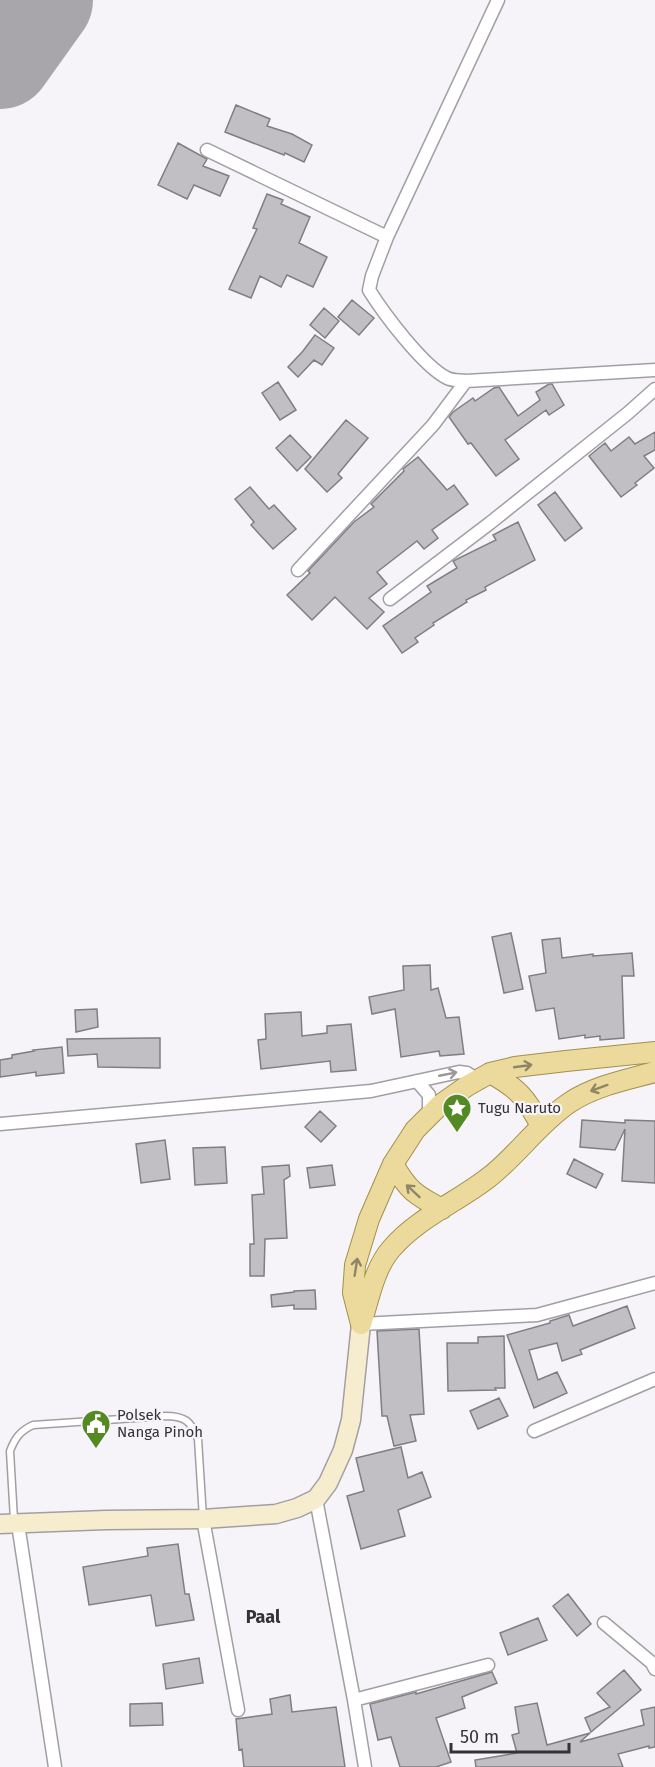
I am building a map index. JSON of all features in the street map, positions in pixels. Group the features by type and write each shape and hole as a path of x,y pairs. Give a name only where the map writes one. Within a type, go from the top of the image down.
{"main road":[{"path":"361,1324 353,1293 355,1265 369,1219 393,1164 416,1130 440,1105 484,1077 515,1067 655,1052"},
{"path":"10,1524 203,1519 276,1514 316,1499 328,1484 343,1450 351,1420 361,1324 378,1270 390,1250 426,1218 489,1177 541,1126 570,1102 595,1089 655,1072"},
{"path":"484,1077 520,1093 529,1103 541,1126"},
{"path":"393,1164 411,1190 442,1209"}],"street":[{"path":"498,0 387,237 369,290 381,309 428,364 450,380 655,370"},
{"path":"207,150 387,237"},
{"path":"298,570 433,425 466,381"},
{"path":"390,599 628,413 655,389"},
{"path":"0,1125 371,1090 459,1072 484,1077"},
{"path":"417,1080 429,1095 429,1116"},
{"path":"361,1324 537,1315 655,1283"},
{"path":"534,1431 655,1379"},
{"path":"316,1499 365,1767"},
{"path":"203,1519 238,1710"},
{"path":"10,1524 55,1767"},
{"path":"604,1623 652,1663 655,1669"},
{"path":"354,1700 488,1665"}],"lane":[{"path":"10,1524 10,1451 14,1440 22,1430 33,1425 165,1416 178,1416 186,1420 194,1429 198,1439 203,1519"}],"building":[{"path":"236,105 270,119 267,126 292,134 312,145 304,162 225,132"},
{"path":"178,143 207,159 203,166 229,176 220,196 194,185 187,199 158,185"},
{"path":"267,194 283,200 281,204 310,217 299,243 327,257 313,287 287,275 281,287 260,276 251,298 229,289 257,229 253,228"},
{"path":"352,300 374,318 359,335 338,317"},
{"path":"324,308 339,321 325,338 310,325"},
{"path":"315,335 334,348 322,365 314,360 298,377 288,367"},
{"path":"278,382 296,410 280,420 262,393"},
{"path":"552,384 564,405 549,415 546,410 505,440 519,459 496,476 471,443 468,444 449,417 473,398 475,401 499,387 518,416 540,400 536,392"},
{"path":"346,420 368,438 338,474 342,478 327,492 305,469"},
{"path":"655,432 655,450 644,456 654,468 621,497 589,456 605,443 611,451 629,437 635,444"},
{"path":"290,435 311,457 297,471 276,448"},
{"path":"418,457 447,490 454,485 468,504 432,530 438,538 424,549 417,541 377,572 387,584 369,598 384,612 367,629 335,597 312,620 287,595 310,573 308,571 354,522 374,507 371,504 404,471 403,469"},
{"path":"250,487 269,509 274,505 296,529 273,549 251,525 254,522 235,499"},
{"path":"555,492 582,528 565,541 538,505"},
{"path":"518,522 535,560 485,587 486,590 466,600 467,602 433,623 434,625 415,638 418,642 402,653 383,626 431,592 427,586 457,568 453,561 496,540 493,535"},
{"path":"511,933 523,989 504,993 492,937"},
{"path":"560,938 562,958 632,953 634,976 622,976 624,1038 600,1040 600,1036 585,1038 585,1035 559,1039 554,1008 536,1011 529,976 546,973 542,940"},
{"path":"430,965 431,990 438,988 446,1018 459,1017 464,1054 440,1056 439,1051 401,1057 395,1009 372,1014 369,997 404,990 403,966"},
{"path":"97,1009 98,1027 76,1032 75,1010"},
{"path":"301,1012 302,1036 327,1033 327,1026 351,1024 356,1070 331,1072 330,1061 261,1069 258,1040 266,1039 265,1014"},
{"path":"160,1038 160,1068 98,1067 97,1054 68,1056 67,1039"},
{"path":"62,1047 64,1073 36,1076 36,1072 0,1077 0,1060 33,1050"},
{"path":"320,1111 336,1126 321,1142 305,1127"},
{"path":"582,1120 625,1123 625,1120 655,1121 655,1183 622,1181 625,1129 615,1150 580,1147"},
{"path":"165,1140 170,1179 141,1183 136,1144"},
{"path":"225,1147 227,1183 195,1185 193,1148"},
{"path":"574,1159 603,1174 596,1188 567,1174"},
{"path":"289,1165 290,1176 284,1180 287,1238 265,1239 264,1276 250,1276 250,1244 254,1244 252,1195 264,1194 262,1167"},
{"path":"332,1165 335,1185 310,1188 307,1168"},
{"path":"315,1290 316,1309 294,1309 294,1305 272,1307 271,1295"},
{"path":"627,1306 635,1328 580,1350 582,1354 562,1361 557,1343 529,1350 538,1380 557,1372 567,1393 534,1408 507,1335 569,1315 573,1326"},
{"path":"419,1329 424,1414 410,1415 416,1441 394,1446 387,1416 382,1416 377,1331"},
{"path":"504,1336 505,1388 448,1391 447,1343 478,1343 478,1337"},
{"path":"499,1398 508,1416 478,1429 470,1411"},
{"path":"401,1447 408,1478 422,1472 431,1497 398,1510 405,1536 361,1549 347,1496 364,1491 356,1458"},
{"path":"178,1544 185,1594 189,1594 194,1620 156,1626 151,1595 89,1605 83,1567 148,1556 147,1548"},
{"path":"568,1594 591,1624 577,1636 553,1606"},
{"path":"538,1618 547,1640 508,1655 500,1633"},
{"path":"199,1658 203,1683 166,1689 163,1664"},
{"path":"624,1670 641,1690 591,1732 585,1718 610,1707 597,1693"},
{"path":"492,1672 497,1683 462,1697 465,1708 436,1718 451,1762 436,1767 400,1767 391,1737 378,1740 370,1704 416,1692 416,1694"},
{"path":"290,1695 292,1712 336,1707 345,1767 244,1767 242,1749 239,1750 236,1719 272,1714 270,1699"},
{"path":"162,1703 163,1725 130,1726 130,1704"},
{"path":"537,1703 547,1745 590,1733 580,1742 644,1725 641,1710 655,1707 655,1747 649,1748 649,1746 618,1754 623,1767 476,1767 475,1760 517,1753 512,1735 519,1733 515,1707"}],"runway":[{"path":"0,56 40,0"}],"place":[{"name":"Tugu Naruto","path":"457,1134"},
{"name":"Polsek Nanga Pinoh","path":"96,1450"}],"district":[{"name":"Paal","path":"263,1617"}]}
